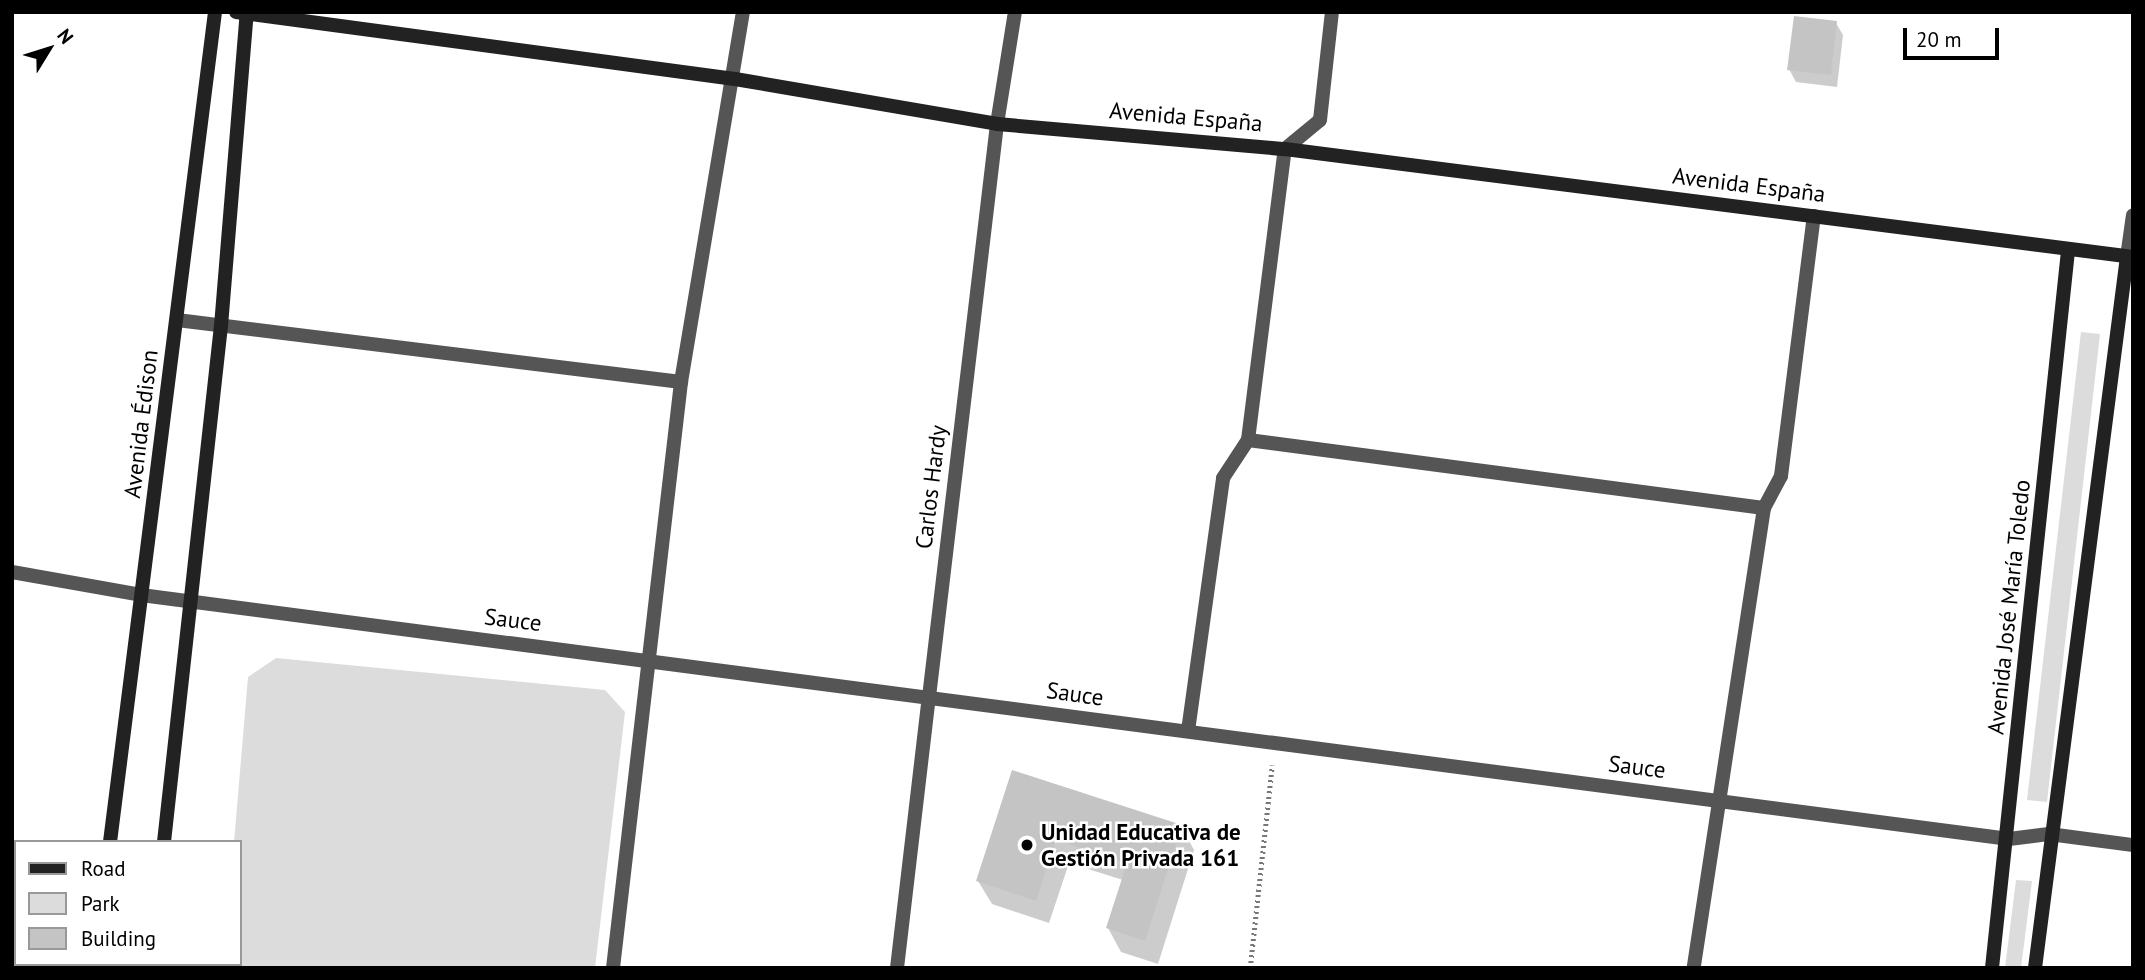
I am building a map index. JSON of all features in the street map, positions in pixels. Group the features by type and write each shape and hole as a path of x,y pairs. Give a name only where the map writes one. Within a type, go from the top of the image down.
{"main road":[{"name":"Avenida Édison","path":"110,840 215,12"},
{"name":"Avenida España","path":"243,13 735,79 997,124 1285,149 2130,257"},
{"path":"164,840 193,602 221,326 243,13"},
{"name":"Avenida José María Toledo","path":"1992,968 2009,839 2068,251"},
{"path":"2035,968 2049,834 2130,257"}],"street":[{"path":"613,968 681,382 735,79 743,12"},
{"name":"Carlos Hardy","path":"897,968 997,124 1015,12"},
{"path":"1188,732 1223,478 1248,440 1285,149 1320,120 1332,12"},
{"path":"2130,257 2133,215"},
{"path":"1694,968 1764,508 1781,475 1814,216"},
{"path":"177,320 681,382"},
{"path":"1248,440 1764,508"},
{"name":"Sauce","path":"12,572 193,602 2009,839 2049,834 2133,845"}],"path":[{"path":"1250,968 1275,743"}],"green space":[{"path":"2081,332 2100,334 2047,802 2027,800"},
{"path":"276,658 605,690 625,712 595,968 223,968 242,966 242,840 234,840 248,677"},
{"path":"2016,880 2032,881 2021,968 2005,968"}],"building":[{"path":"1794,16 1837,21 1831,75 1787,70"},
{"path":"1012,770 1182,825 1145,941 1106,928 1127,863 1056,840 1036,901 976,881"}],"place":[{"name":"Unidad Educativa de Gestión Privada 161","path":"1027,845"}]}
